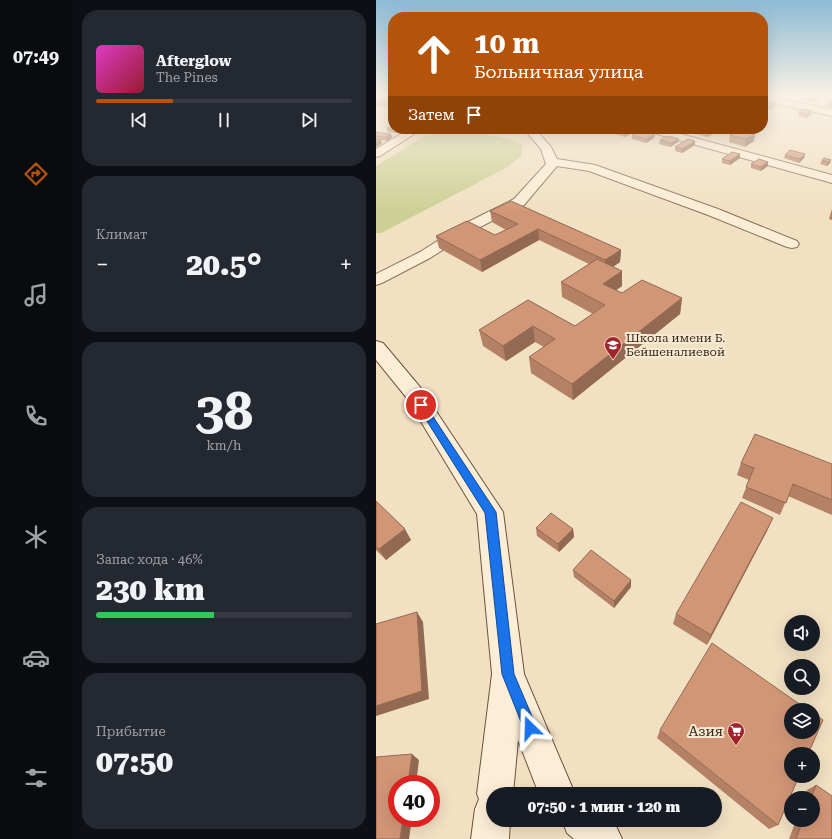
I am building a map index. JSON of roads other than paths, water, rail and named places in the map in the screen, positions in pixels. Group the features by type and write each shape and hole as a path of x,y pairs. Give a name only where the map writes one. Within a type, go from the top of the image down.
{"street":[{"path":"376,154 409,134"},
{"path":"376,280 425,255 469,227 519,202 552,165 551,156 547,148 534,134"},
{"path":"669,134 832,179"},
{"path":"552,162 576,164 591,168 713,212 792,244"},
{"path":"376,346 413,392 490,512 508,674 496,787"},
{"path":"508,674 554,787"},
{"path":"490,839 491,827"},
{"path":"588,827 603,839"}],"place":[{"name":"Школа имени Б. Бейшеналиевой","path":"613,360"},
{"name":"Азия","path":"736,746"}]}
